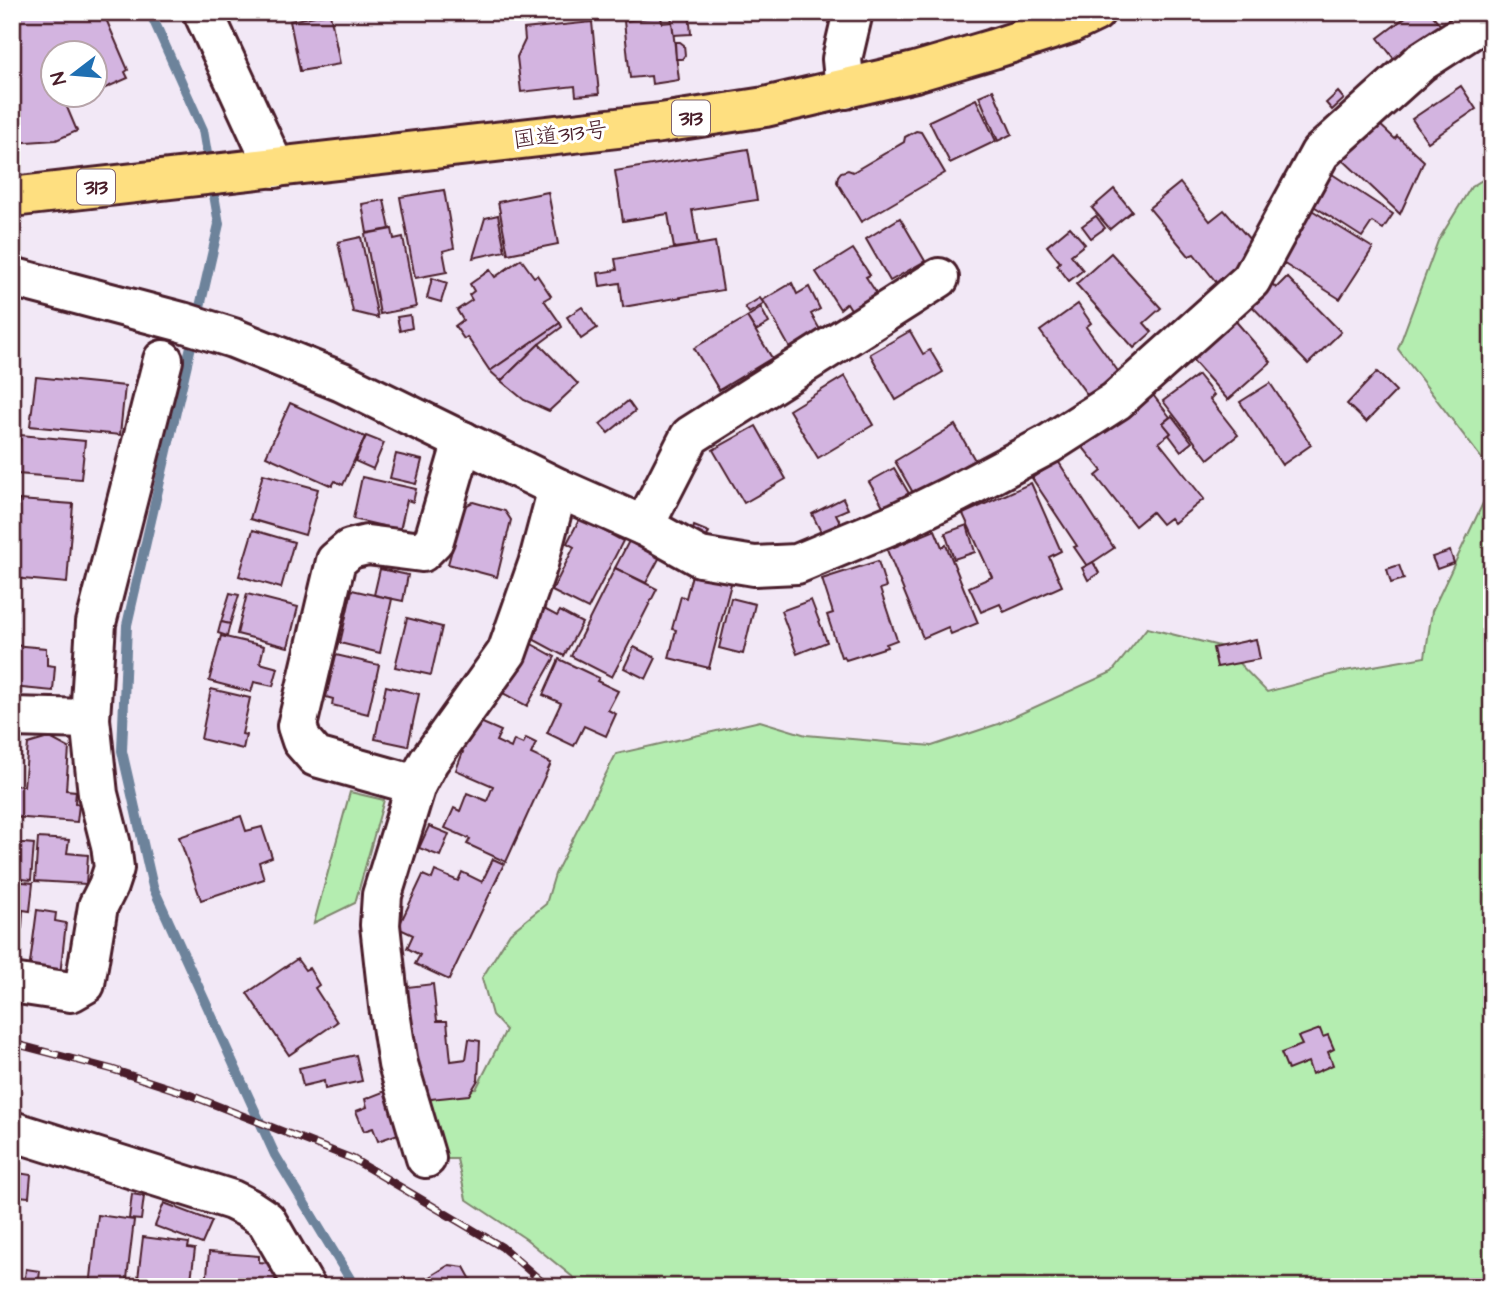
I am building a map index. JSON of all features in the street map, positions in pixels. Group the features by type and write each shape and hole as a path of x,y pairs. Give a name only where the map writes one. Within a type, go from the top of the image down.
{"highway":[{"name":"国道313号","path":"12,197 660,123 765,107 915,72 993,50 1070,24 1096,12"}],"street":[{"path":"203,12 275,168"},
{"path":"845,89 842,59 853,12"},
{"path":"12,277 233,338 342,382 558,488 644,526 700,557 754,566 796,564 898,522 957,493 1049,444 1116,401 1251,280 1320,153 1421,62 1492,16"},
{"path":"644,526 690,436 939,278"},
{"path":"12,983 71,992 85,984 97,906 114,868 98,794 90,719 96,623 163,360"},
{"path":"416,785 316,757 302,741 297,726 336,561 351,549 368,545 422,552 433,540 463,441"},
{"path":"426,1158 398,1064 380,925 382,895 416,785 429,761 507,652 538,564 558,488"},
{"path":"12,718 90,719"},
{"path":"12,1131 232,1200 248,1208 266,1220 305,1287"}],"green space":[{"path":"1492,174 1492,472 1398,349 1438,241 1471,187"},
{"path":"1492,484 1492,1287 585,1287 526,1239 466,1199 457,1159 431,1159 414,1115 440,1092 476,1089 506,1030 492,1015 482,978 510,933 546,904 555,874 616,754 760,721 806,735 932,746 998,724 1112,672 1147,628 1223,647 1267,692 1345,671 1425,657 1432,611"},
{"path":"350,792 384,800 355,903 314,923"}],"building":[{"path":"12,12 103,12 128,70 125,72 128,78 108,87 108,38 38,38 38,108 67,108 77,131 56,140 12,143"},
{"path":"535,12 587,12 588,17 537,24"},
{"path":"689,12 691,34 673,35 671,13"},
{"path":"1430,12 1443,28 1398,64 1378,38 1407,16"},
{"path":"330,13 340,64 300,71 290,21"},
{"path":"661,16 662,23 672,22 679,80 652,84 651,76 630,78 624,21"},
{"path":"592,22 599,94 576,96 575,86 521,92 517,57 525,40 524,29"},
{"path":"675,42 684,45 685,55 682,59 676,59"},
{"path":"1461,86 1476,109 1428,142 1412,119"},
{"path":"993,90 1012,134 998,141 979,96"},
{"path":"1338,92 1344,99 1332,110 1326,103"},
{"path":"976,99 996,141 950,163 929,121"},
{"path":"1376,121 1424,161 1400,214 1341,158"},
{"path":"916,131 921,132 945,173 861,222 837,182 838,176 848,170 853,172 904,142 905,137"},
{"path":"748,149 757,200 692,210 698,245 674,248 668,214 623,221 615,171"},
{"path":"1332,174 1393,214 1383,229 1372,222 1362,237 1312,205"},
{"path":"1180,183 1210,221 1224,210 1251,241 1256,241 1220,287 1194,254 1189,256 1149,208"},
{"path":"1114,189 1132,211 1110,229 1092,208"},
{"path":"444,190 454,248 443,251 447,272 415,278 400,197"},
{"path":"548,192 558,244 508,254 498,202"},
{"path":"384,200 390,229 367,233 362,204"},
{"path":"1310,209 1373,248 1340,299 1278,260"},
{"path":"498,215 505,251 473,258 485,218"},
{"path":"1096,216 1105,228 1091,238 1082,226"},
{"path":"900,218 925,261 890,281 866,239"},
{"path":"1070,227 1085,244 1071,255 1083,270 1069,281 1057,265 1060,262 1047,246"},
{"path":"392,229 394,239 403,237 416,307 380,314 365,234"},
{"path":"361,237 378,318 353,312 338,242"},
{"path":"715,242 723,290 623,307 620,283 600,286 598,273 617,270 615,259"},
{"path":"853,249 870,275 866,277 879,297 854,314 847,303 840,309 816,272"},
{"path":"1111,253 1161,308 1144,323 1152,332 1134,348 1076,284"},
{"path":"521,259 534,277 537,275 551,296 544,300 560,323 490,371 467,337 464,339 455,326 463,320 457,310 472,300 469,295 474,291 470,284 490,270 495,277"},
{"path":"1287,277 1341,332 1308,364 1247,301 1269,280 1276,288"},
{"path":"432,278 447,283 441,302 427,298"},
{"path":"792,283 797,294 809,287 820,309 811,314 822,333 791,350 763,300"},
{"path":"760,298 764,304 749,313 745,307"},
{"path":"1078,304 1091,323 1086,327 1120,374 1089,397 1040,331"},
{"path":"582,307 597,328 581,339 567,317"},
{"path":"761,308 769,323 756,331 747,317"},
{"path":"410,315 412,328 400,331 397,317"},
{"path":"747,317 772,358 719,390 694,348"},
{"path":"1233,318 1271,362 1228,400 1189,356"},
{"path":"560,323 562,327 539,344 501,381 490,371"},
{"path":"910,331 923,354 930,350 943,372 896,400 870,354"},
{"path":"539,344 578,384 549,411 524,400 501,381"},
{"path":"1377,372 1396,391 1366,422 1347,404"},
{"path":"1198,375 1214,395 1210,399 1238,435 1208,459 1163,401"},
{"path":"845,376 873,425 818,458 789,410"},
{"path":"36,377 125,386 120,435 30,426"},
{"path":"1270,383 1311,445 1282,465 1240,402"},
{"path":"1150,391 1170,417 1163,423 1171,433 1159,442 1204,499 1174,523 1170,518 1162,524 1152,512 1135,526 1096,476 1102,471 1081,445"},
{"path":"628,401 635,411 608,433 600,424"},
{"path":"290,403 365,437 343,485 335,481 332,486 266,456"},
{"path":"1172,416 1192,442 1181,451 1163,423"},
{"path":"955,425 976,462 916,498 895,461"},
{"path":"756,426 786,479 744,503 713,450"},
{"path":"20,435 85,441 81,479 17,474"},
{"path":"366,436 384,443 373,469 355,461"},
{"path":"396,454 422,460 416,484 390,478"},
{"path":"1058,461 1114,548 1087,566 1074,547 1077,546 1032,478"},
{"path":"894,468 911,497 886,511 869,482"},
{"path":"263,474 318,489 305,535 250,519"},
{"path":"362,477 416,489 413,502 407,500 400,530 353,519"},
{"path":"1031,483 1061,551 1049,557 1062,586 1004,612 1000,604 981,612 969,587 992,577 963,514"},
{"path":"843,498 848,509 836,514 841,524 822,534 812,514"},
{"path":"19,500 73,504 67,583 12,578 12,519 18,520"},
{"path":"473,502 505,511 511,520 497,577 448,564 464,507"},
{"path":"580,518 623,541 588,609 552,591 574,547 567,543"},
{"path":"967,525 975,552 954,559 945,533"},
{"path":"694,526 709,532 706,539 692,534"},
{"path":"253,530 294,542 281,588 239,576"},
{"path":"935,530 942,547 946,545 978,623 951,634 948,627 923,638 887,550"},
{"path":"630,539 661,555 646,583 615,568"},
{"path":"1450,551 1454,563 1437,569 1432,557"},
{"path":"878,561 886,587 880,589 897,640 886,644 887,647 846,660 844,656 841,657 827,615 833,613 822,579"},
{"path":"1093,562 1099,573 1088,580 1082,568"},
{"path":"1399,565 1404,579 1391,583 1387,569"},
{"path":"615,568 657,589 612,677 571,656"},
{"path":"380,569 408,575 403,601 374,595"},
{"path":"693,571 732,580 709,668 669,658 676,630 672,629 681,596 686,598"},
{"path":"352,590 392,599 380,653 340,643"},
{"path":"230,593 239,595 230,624 221,622"},
{"path":"247,594 298,607 288,647 237,634"},
{"path":"731,598 755,604 743,654 719,648"},
{"path":"811,600 827,642 797,654 781,611"},
{"path":"544,609 557,616 560,611 582,623 564,656 529,637"},
{"path":"407,618 442,627 431,675 395,667"},
{"path":"221,622 230,624 227,636 218,633"},
{"path":"221,636 264,646 260,663 278,668 273,686 254,682 251,692 209,681"},
{"path":"1256,639 1260,659 1217,667 1213,648"},
{"path":"528,642 555,657 527,706 497,690"},
{"path":"12,645 46,648 47,665 55,666 53,691 12,687"},
{"path":"634,647 656,658 646,679 624,668"},
{"path":"336,655 379,665 368,714 332,705 333,699 326,697"},
{"path":"559,659 599,678 597,681 618,691 608,710 616,714 606,736 584,726 574,746 547,733 561,703 543,695"},
{"path":"386,686 419,694 408,746 375,739"},
{"path":"211,689 250,698 242,734 246,735 243,749 201,739"},
{"path":"478,721 501,731 496,741 511,748 514,740 523,744 526,738 536,743 531,754 551,763 506,862 467,844 470,839 445,828 454,808 460,811 467,793 487,801 493,786 456,770 463,752 461,751 471,729"},
{"path":"52,739 69,748 66,790 76,791 75,803 79,804 77,822 12,817 12,785 24,786 28,744"},
{"path":"241,816 246,831 262,827 272,857 259,862 264,879 201,900 179,837"},
{"path":"429,826 449,834 440,856 419,848"},
{"path":"38,838 69,840 67,853 88,855 86,884 35,881"},
{"path":"12,842 34,844 31,880 12,878"},
{"path":"493,859 504,864 449,980 415,964 420,955 407,948 413,935 398,928 423,875 432,879 435,871 458,881 462,872 482,882"},
{"path":"12,881 33,883 30,911 23,910 22,928 12,927"},
{"path":"37,910 56,913 55,921 66,923 60,975 29,971"},
{"path":"297,959 305,970 309,968 319,985 315,988 337,1022 289,1055 247,993"},
{"path":"433,984 437,1021 447,1021 451,1061 466,1059 469,1039 480,1041 478,1080 469,1095 421,1100 398,988"},
{"path":"1320,1029 1323,1037 1328,1035 1334,1049 1328,1052 1333,1065 1312,1074 1308,1062 1288,1070 1281,1053 1302,1045 1298,1037"},
{"path":"356,1055 362,1081 325,1089 324,1081 303,1086 299,1068"},
{"path":"388,1090 404,1132 378,1141 373,1128 364,1131 356,1111 367,1107 365,1099"},
{"path":"12,1149 17,1149 15,1166 12,1166"},
{"path":"12,1172 31,1175 29,1197 18,1196 12,1240"},
{"path":"132,1194 144,1196 141,1220 129,1219"},
{"path":"164,1203 212,1221 202,1244 155,1226"},
{"path":"98,1215 134,1220 126,1287 90,1287"},
{"path":"143,1237 189,1243 188,1248 195,1249 190,1287 137,1287"},
{"path":"209,1252 259,1256 259,1262 270,1263 270,1271 276,1271 275,1287 206,1287"},
{"path":"449,1265 464,1267 475,1287 424,1287 421,1282"},
{"path":"26,1269 40,1271 38,1287 24,1287"}],"waterway":[{"path":"150,12 203,130 219,224 127,625 122,751 153,887 275,1155 355,1287"}],"railway":[{"path":"12,1043 111,1069 185,1093 353,1159 502,1247 548,1287"}]}
